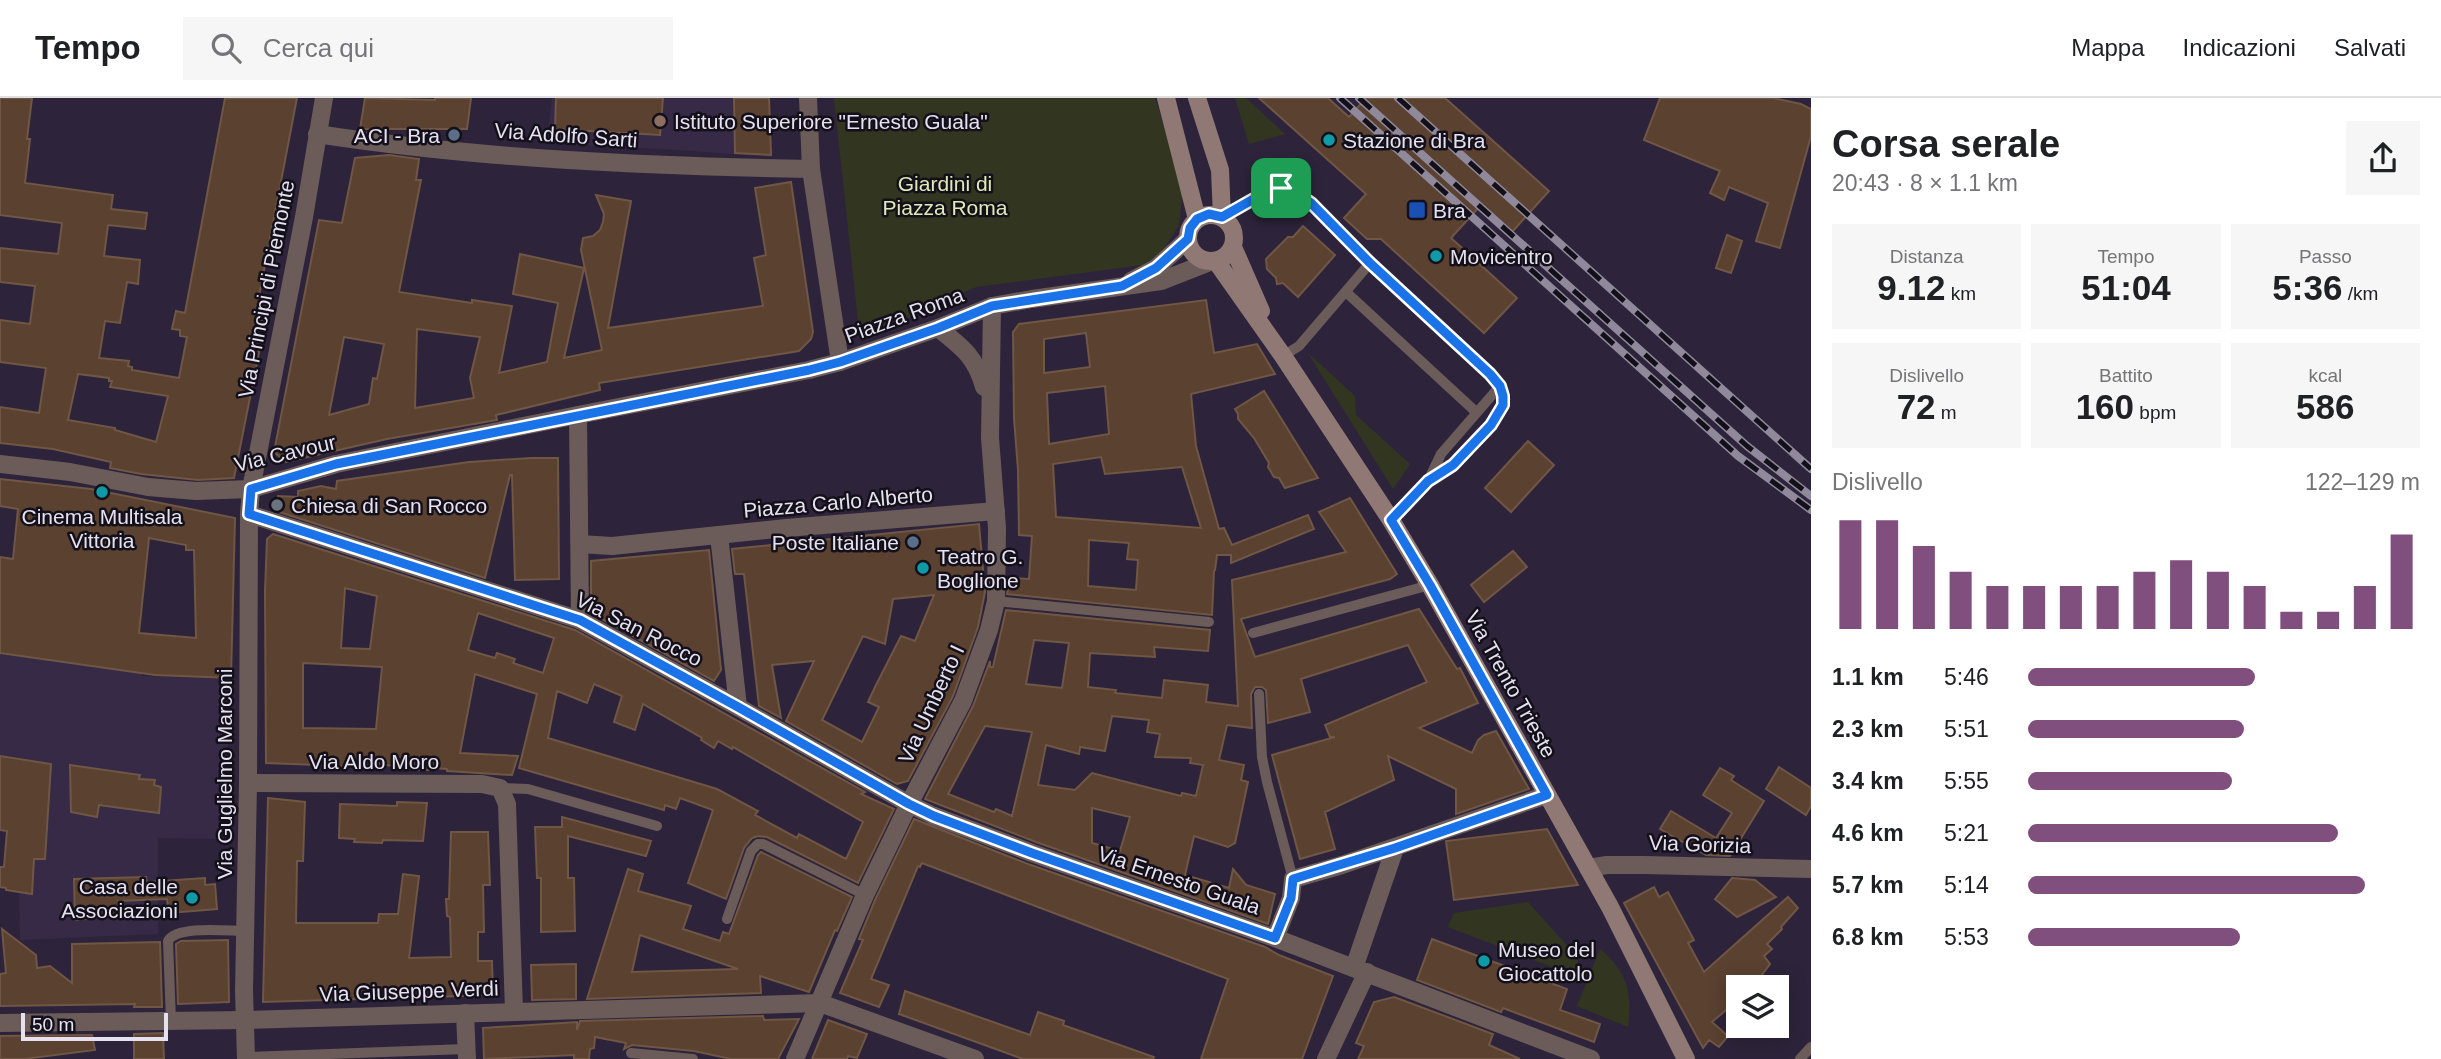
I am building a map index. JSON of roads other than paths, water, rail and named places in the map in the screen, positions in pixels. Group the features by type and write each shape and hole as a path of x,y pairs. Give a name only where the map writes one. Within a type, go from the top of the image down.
{"main road":[{"path":"1166,98 1197,219"},
{"path":"1197,98 1220,170 1222,217"},
{"path":"1209,214 1222,217 1232,226 1235,240 1233,247 1226,256 1205,261 1193,253 1188,239 1190,228 1197,219 1209,214"},
{"path":"1233,247 1279,349"},
{"path":"1214,261 1279,349"},
{"name":"Via Trento Trieste","path":"1279,349 1391,520 1430,585 1610,907 1686,1059"}],"street":[{"name":"Via Principi di Piemonte","path":"251,489 304,217 324,98"},
{"name":"Piazza Roma","path":"808,98 811,169 840,362 992,306 1161,281 1214,261"},
{"name":"Via Adolfo Sarti","path":"317,134 420,147 539,157 674,166 811,169"},
{"name":"Piazza Roma","path":"1122,286 1156,268 1188,239"},
{"path":"992,306 990,407 996,511"},
{"path":"938,328 968,352 979,368 990,407"},
{"path":"580,620 578,415 774,378 840,362"},
{"name":"Via Cavour","path":"0,464 70,472 160,488 196,491 251,489 336,464 578,415"},
{"name":"Via Guglielmo Marconi","path":"246,1058 245,931 251,489"},
{"name":"Piazza Carlo Alberto","path":"580,544 612,546 996,511"},
{"name":"Via Umberto I","path":"795,1059 865,895 963,701 989,630 996,601 996,511"},
{"name":"Via San Rocco","path":"249,514 580,620 909,804"},
{"path":"719,535 738,707"},
{"name":"Via Aldo Moro","path":"248,783 482,784 499,789"},
{"path":"499,789 507,804 513,1011"},
{"path":"1275,938 1291,898 1293,879 1395,848 1547,795"},
{"name":"Via Ernesto Guala","path":"909,804 1032,853 1275,938 1591,1059"},
{"path":"1326,1059 1360,970 1395,848"},
{"name":"Via Gorizia","path":"1588,868 1644,865 1811,869"},
{"path":"820,1003 975,1059"},
{"name":"Via Giuseppe Verdi","path":"0,1023 245,1020 820,1003"},
{"path":"465,1013 467,1054"}],"lane":[{"path":"1222,217 1273,188 1295,192 1311,203 1500,386 1503,405 1491,425 1453,465 1428,481 1391,520"},
{"path":"1279,349 1299,346 1370,263"},
{"path":"1346,292 1476,412"},
{"path":"1428,481 1441,454 1500,386"},
{"path":"1254,633 1430,585"},
{"path":"996,601 1209,622"},
{"path":"1259,694 1262,757 1293,879"},
{"name":"Via Aldo Moro","path":"499,789 528,789 657,826"},
{"path":"727,919 751,852 758,844 763,844 865,895"},
{"path":"171,1021 170,937 175,933 196,930 245,931"},
{"path":"1800,1059 1811,1047"},
{"path":"631,1053 693,1059"},
{"path":"246,1058 467,1054"}],"railway":[{"path":"1340,98 1738,456 1811,510"},
{"path":"1359,98 1747,446 1811,496"},
{"path":"1398,98 1811,469"}],"place":[{"name":"Istituto Superiore \"Ernesto Guala\"","path":"660,121"},
{"name":"ACI - Bra","path":"454,135"},
{"name":"Stazione di Bra","path":"1329,140"},
{"name":"Bra","path":"1417,210"},
{"name":"Movicentro","path":"1436,256"},
{"name":"Cinema Multisala Vittoria","path":"102,492"},
{"name":"Chiesa di San Rocco","path":"277,505"},
{"name":"Poste Italiane","path":"913,542"},
{"name":"Teatro G. Boglione","path":"923,568"},
{"name":"Casa delle Associazioni","path":"192,898"},
{"name":"Museo del Giocattolo","path":"1484,961"}],"park label":[{"name":"Giardini di Piazza Roma","path":"945,195"}]}
